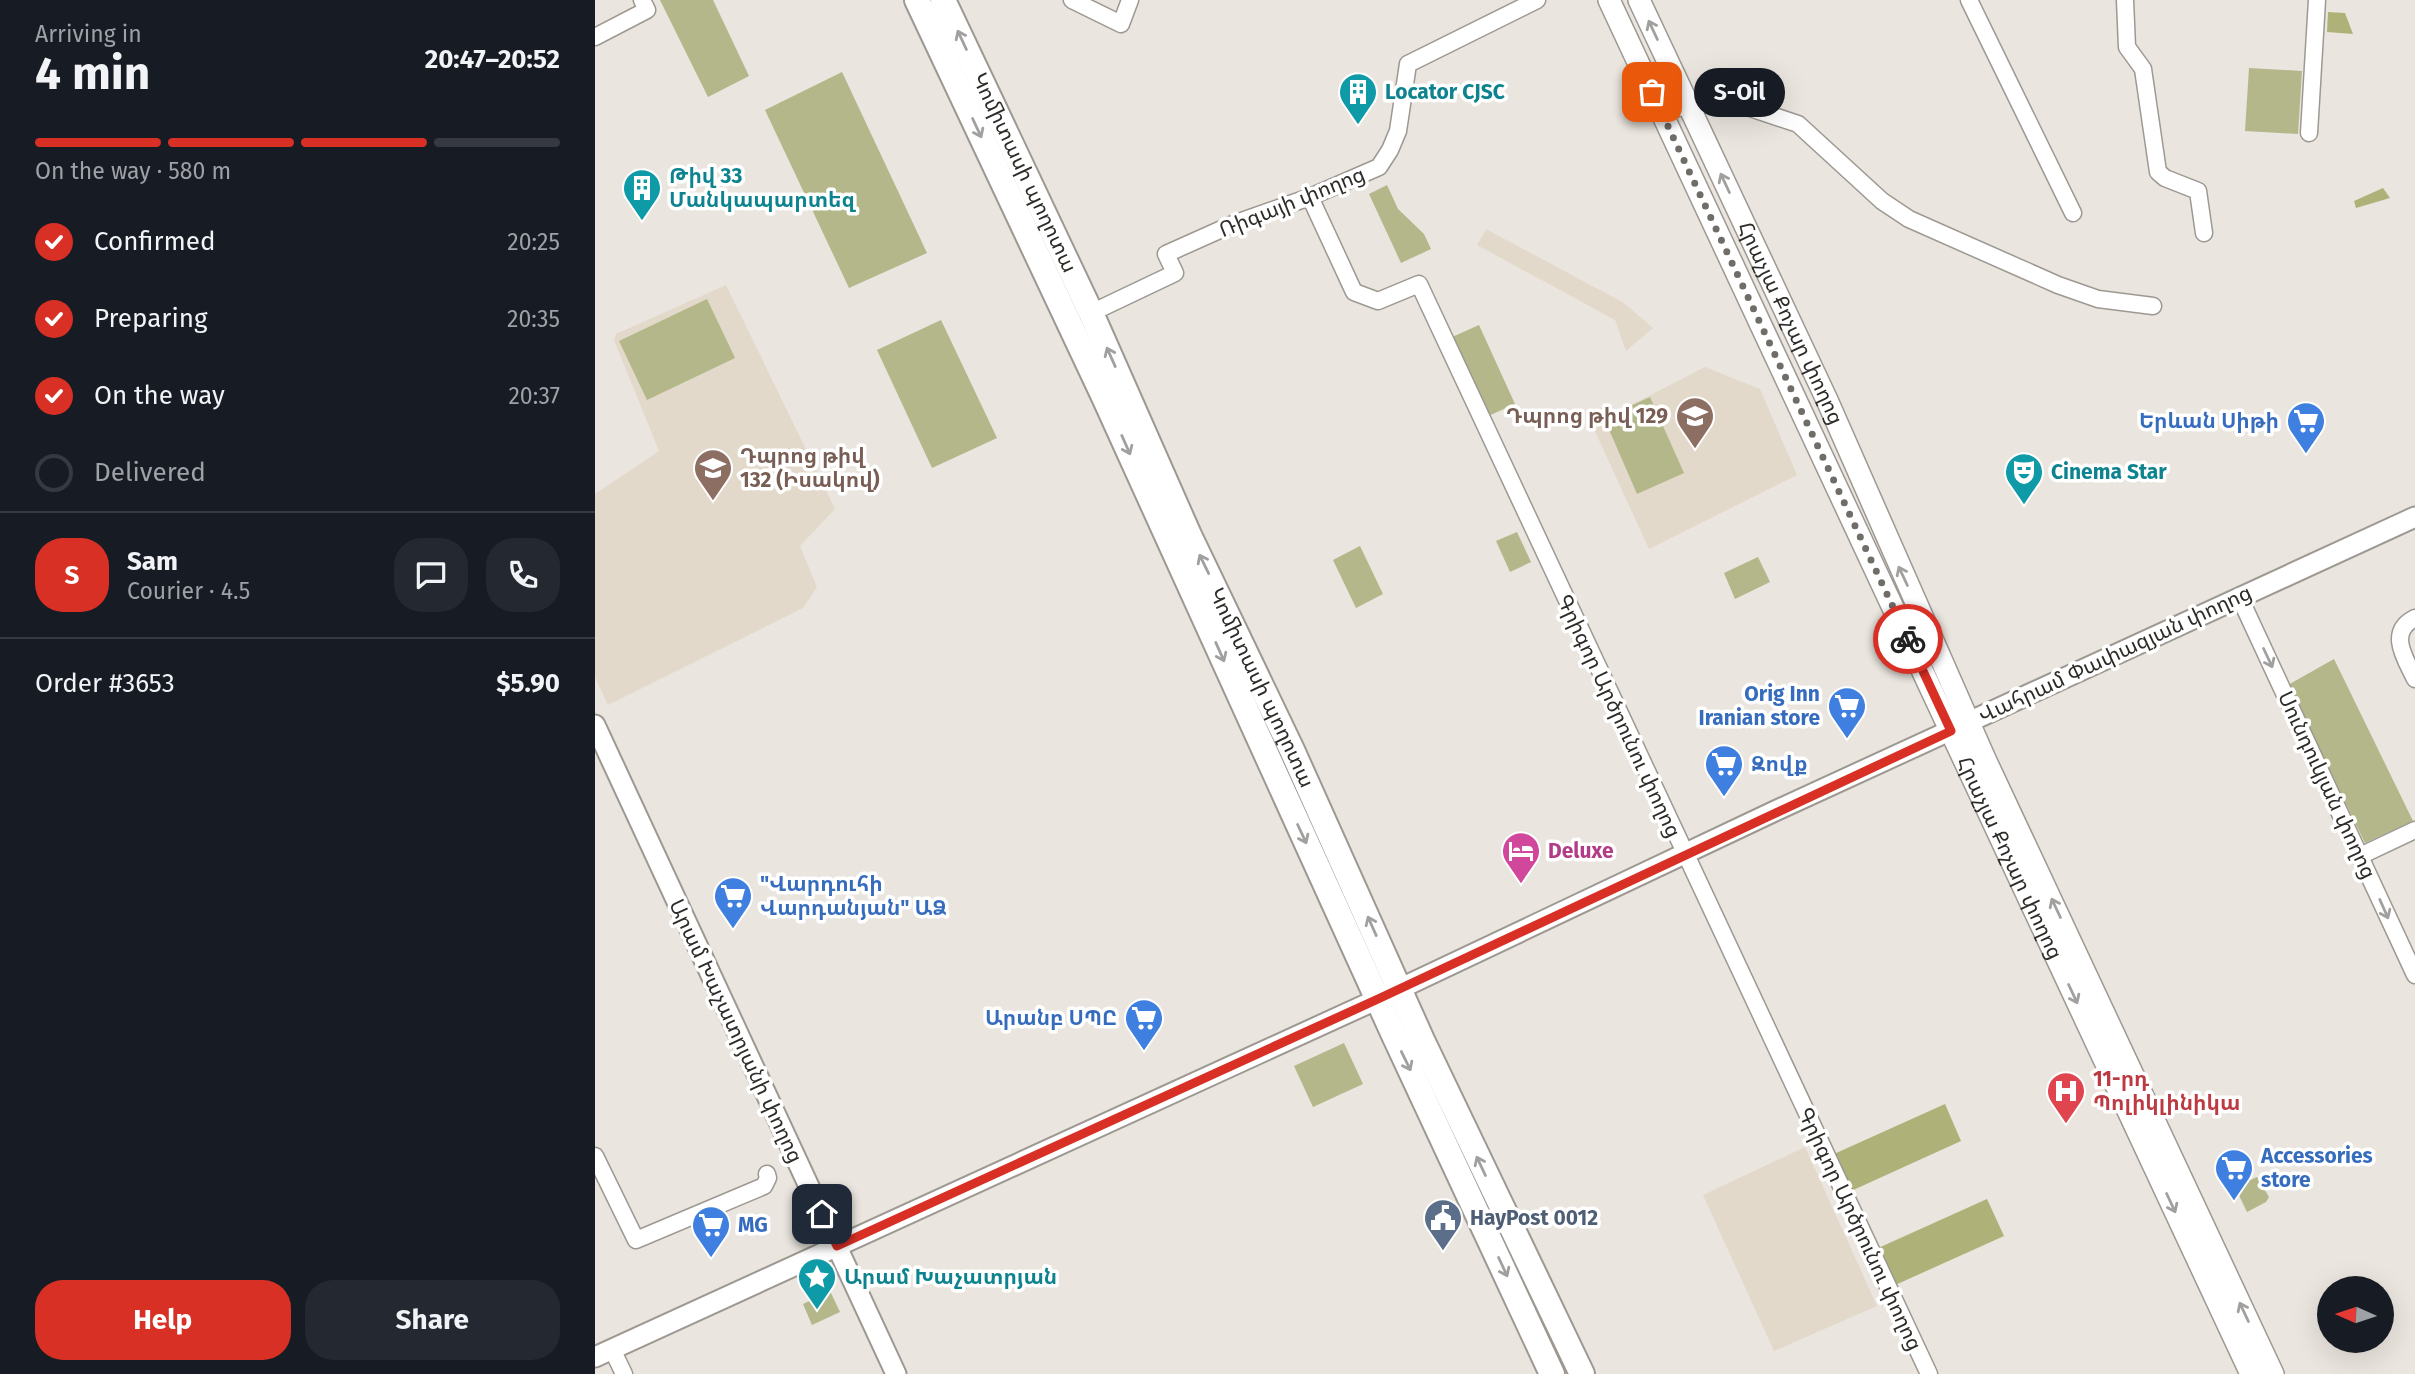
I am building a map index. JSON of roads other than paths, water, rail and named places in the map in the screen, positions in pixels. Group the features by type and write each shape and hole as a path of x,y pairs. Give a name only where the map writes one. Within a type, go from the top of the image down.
{"main road":[{"name":"Կոմիտասի պողոտա","path":"917,0 1389,994 1582,1374"},
{"name":"Կոմիտասի պողոտա","path":"943,0 1091,313 1184,523 1293,750 1389,994 1552,1374"},
{"name":"Հրաչյա Քոչար փողոց","path":"1609,0 2273,1374"},
{"name":"Հրաչյա Քոչար փողոց","path":"1639,0 1826,400 1960,727 2251,1374"}],"street":[{"path":"595,37 647,10 642,0"},
{"path":"1072,0 1121,24 1130,0"},
{"name":"Ռիգայի փողոց","path":"1091,313 1175,273 1166,254 1233,224 1310,197 1379,167 1398,131 1408,64 1537,0"},
{"path":"1969,0 2073,213"},
{"path":"2125,0 2127,47 2143,69 2158,172 2165,178 2198,191 2204,233"},
{"path":"2309,133 2317,0"},
{"path":"1662,113 1688,104 1738,104 1798,124 1882,201 1909,219 2058,285 2098,299 2154,306"},
{"name":"Գրիգոր Արծրունու փողոց","path":"1310,197 1354,292 1378,302 1419,285 1683,854 1929,1374"},
{"name":"Վահրամ Փափազյան փողոց","path":"604,1353 1389,994 1683,854 2415,517"},
{"name":"Սունդուկյան փողոց","path":"2239,596 2415,975"},
{"path":"2415,618 2406,622 2400,631 2399,642 2415,679"},
{"name":"Արամ Խաչատրյանի փողոց","path":"595,725 896,1374"},
{"path":"2360,856 2415,830"},
{"path":"595,1156 636,1240 764,1186 767,1174"},
{"path":"604,1353 624,1374"}],"place":[{"name":"S-Oil","path":"1652,92"},
{"name":"Locator CJSC","path":"1358,126"},
{"name":"Թիվ 33 Մանկապարտեզ","path":"642,222"},
{"name":"Դպրոց թիվ 129","path":"1695,450"},
{"name":"Երևան Սիթի","path":"2306,455"},
{"name":"Դպրոց թիվ 132 (Իսակով)","path":"713,502"},
{"name":"Cinema Star","path":"2024,506"},
{"name":"Orig Inn Iranian store","path":"1847,740"},
{"name":"Զովք","path":"1724,798"},
{"name":"Deluxe","path":"1521,885"},
{"name":"\"Վարդուհի Վարդանյան\" ԱՁ","path":"733,930"},
{"name":"Արանբ ՍՊԸ","path":"1144,1052"},
{"name":"11-րդ Պոլիկլինիկա","path":"2066,1125"},
{"name":"Accessories store","path":"2234,1202"},
{"name":"HayPost 0012","path":"1443,1252"},
{"name":"MG","path":"711,1259"},
{"name":"Արամ Խաչատրյան","path":"817,1311"}]}
